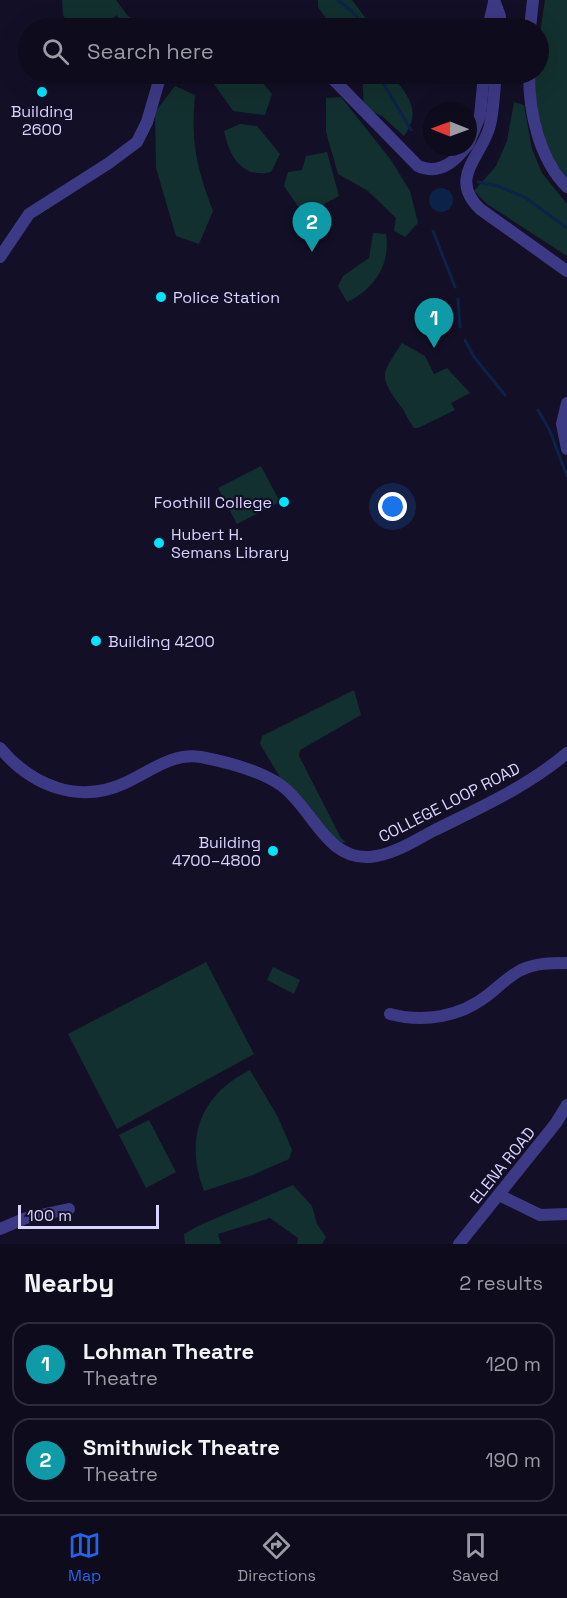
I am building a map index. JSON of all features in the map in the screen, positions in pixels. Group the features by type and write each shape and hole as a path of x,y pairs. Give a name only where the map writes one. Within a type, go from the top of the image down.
{"street":[{"path":"531,18 533,0"},
{"path":"490,18 494,1"},
{"path":"494,1 500,18"},
{"path":"0,256 29,214 109,163 137,142 143,132 158,84"},
{"path":"338,84 418,166 429,170 444,167 456,156"},
{"path":"477,123 480,116 483,84"},
{"path":"495,84 490,124 481,147 468,168 466,185 469,195 480,209 567,271"},
{"path":"530,84 531,104 540,139 552,169 567,187"},
{"path":"567,404 562,424 567,449"},
{"name":"COLLEGE LOOP ROAD","path":"0,748 10,760 33,778 51,788 71,792 117,786 165,762 183,756 200,757 235,766 267,778 283,787 332,844 343,852 369,857 393,851 524,785 567,753"},
{"path":"390,1014 413,1018 448,1016 470,1008 520,970 541,963 567,963"},
{"name":"ELENA ROAD","path":"459,1244 556,1123 567,1105"},
{"path":"499,1195 540,1215 567,1214"},
{"path":"0,1229 26,1218 69,1209"}],"green space":[{"path":"62,0 116,0 131,18 118,18 117,15 113,18 65,18"},
{"path":"318,0 352,0 366,18 326,18 318,7"},
{"path":"545,0 567,0 567,179 544,145 533,84 549,84 549,18 542,18"},
{"path":"214,84 264,84 272,94 265,115 233,111"},
{"path":"363,84 398,84 411,103 410,127 404,136 382,116 364,108"},
{"path":"175,86 195,95 196,154 213,211 199,244 176,236 156,168 155,112"},
{"path":"341,97 391,160 410,191 418,223 405,237 394,231 396,218 368,191 338,174 326,132 326,98"},
{"path":"514,102 524,105 532,149 542,173 567,204 567,256 487,204 474,191 496,166 507,141"},
{"path":"240,124 257,126 280,154 271,172 252,172 238,164 233,157 224,131"},
{"path":"327,152 339,196 304,215 284,186 288,172 302,170 306,156"},
{"path":"373,233 386,234 386,256 383,266 373,283 365,291 347,302 338,286 343,276 369,258"},
{"path":"402,343 425,356 434,374 447,368 470,393 451,403 455,410 418,428 414,428 385,379 390,361"},
{"path":"261,466 280,502 237,524 218,488"},
{"path":"354,690 361,715 300,750 299,756 341,838 346,842 342,843 334,838 299,794 281,779 260,744 262,736"},
{"path":"206,962 254,1054 117,1129 68,1034"},
{"path":"273,967 300,980 294,994 267,980"},
{"path":"250,1070 278,1117 292,1150 289,1159 253,1175 204,1191 198,1172 196,1153 201,1120 208,1105 219,1092"},
{"path":"149,1120 176,1172 146,1188 119,1135"},
{"path":"293,1185 312,1206 317,1224 326,1237 322,1244 297,1244 298,1238 270,1218 218,1234 221,1244 185,1244 184,1234 198,1226"}],"water":[{"path":"441,188 449,192 453,200 449,208 441,212 433,208 429,200 433,192"}],"waterway":[{"path":"338,0 358,18"},
{"path":"384,84 411,130"},
{"path":"478,182 498,186 526,198 567,228"},
{"path":"433,231 455,287"},
{"path":"458,299 460,327"},
{"path":"465,340 474,357 505,395"},
{"path":"538,410 550,431 567,476"}],"place":[{"name":"Building 2600","path":"42,92"},
{"name":"Smithwick Theatre","path":"312,252"},
{"name":"Police Station","path":"161,297"},
{"name":"Lohman Theatre","path":"434,348"},
{"name":"Foothill College","path":"284,502"},
{"name":"Hubert H. Semans Library","path":"159,543"},
{"name":"Building 4200","path":"96,641"},
{"name":"Building 4700–4800","path":"273,851"}]}
